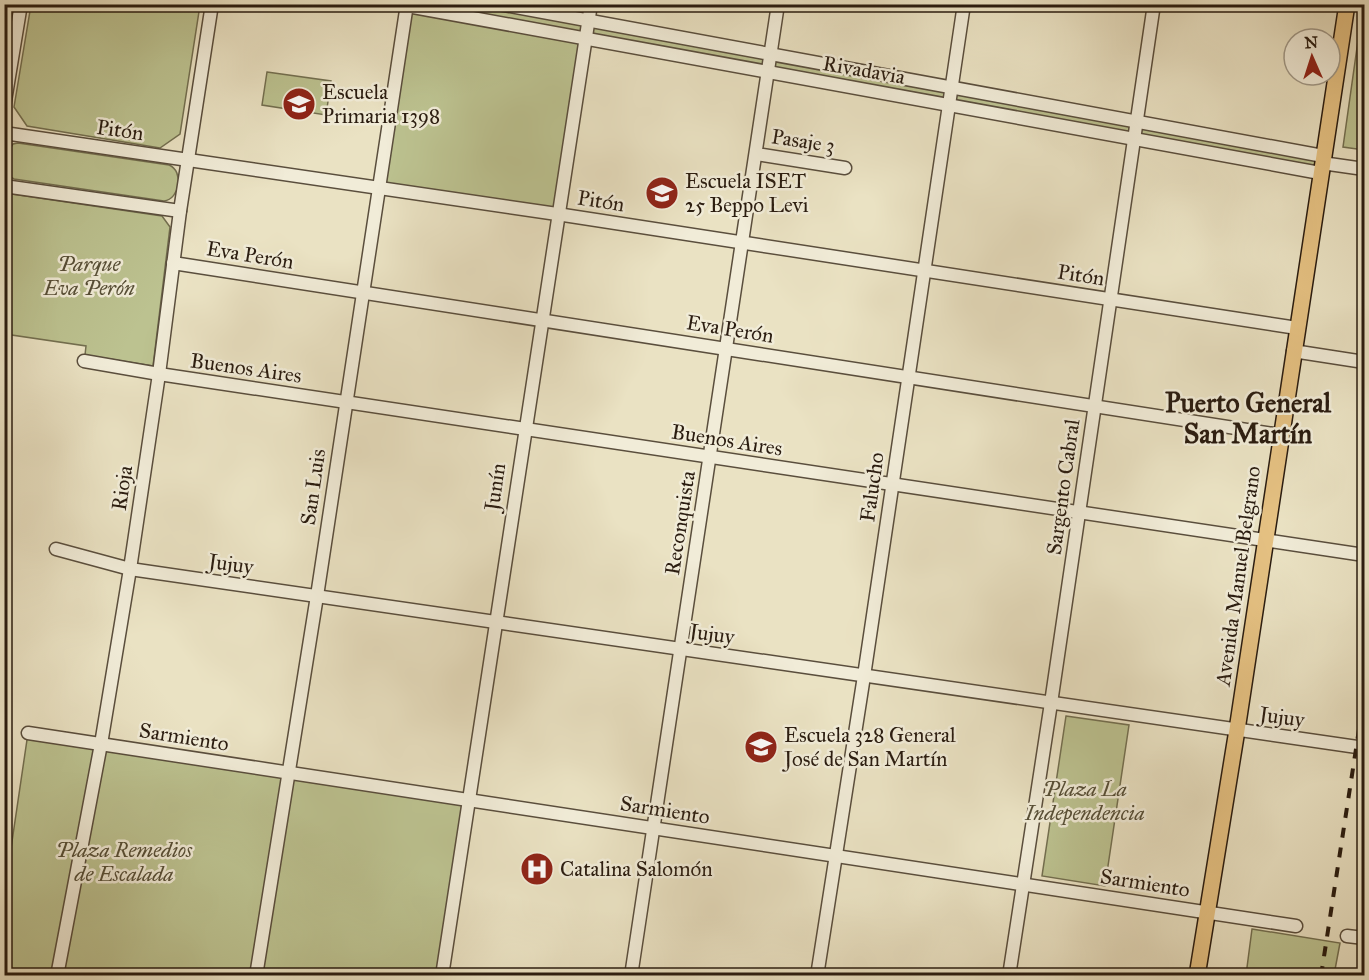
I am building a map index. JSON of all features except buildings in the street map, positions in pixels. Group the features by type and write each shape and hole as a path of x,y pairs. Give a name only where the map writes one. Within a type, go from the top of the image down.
{"main road":[{"name":"Avenida Manuel Belgrano","path":"1197,975 1237,730 1347,4"}],"street":[{"path":"4,107 21,4"},
{"name":"Rioja","path":"57,975 101,744 130,569 212,4"},
{"name":"Rivadavia","path":"499,4 1137,122 1322,164"},
{"name":"Junín","path":"442,975 523,429 591,4"},
{"name":"Reconquista","path":"631,975 778,4"},
{"name":"Falucho","path":"817,975 964,4"},
{"name":"Sargento Cabral","path":"1009,975 1154,4"},
{"name":"Rivadavia","path":"405,5 1134,139 1365,169"},
{"name":"San Luis","path":"256,975 317,596 405,5"},
{"name":"Pitón","path":"4,133 558,214 1297,328"},
{"name":"Pasaje 3","path":"756,154 845,168"},
{"path":"4,186 180,212"},
{"name":"Eva Perón","path":"173,263 1280,435"},
{"path":"1293,351 1365,362"},
{"name":"Buenos Aires","path":"84,361 1365,555"},
{"name":"Jujuy","path":"56,549 130,569 1365,748"},
{"name":"Sarmiento","path":"28,733 1296,926"},
{"path":"1347,936 1365,938"}],"green space":[{"path":"400,4 499,5 1323,156 1320,173 586,38 557,214 379,188 407,6"},
{"path":"31,5 200,5 180,134 160,148 27,126 14,107"},
{"path":"1364,5 1364,150 1343,147"},
{"path":"267,72 331,81 326,115 262,105"},
{"path":"13,144 169,165 177,173 177,190 174,195 164,201 14,179 9,176 7,160"},
{"name":"Parque Eva Perón","path":"5,193 162,216 170,227 153,366 85,355 86,346 5,334"},
{"name":"Plaza La Independencia","path":"1066,716 1129,725 1105,886 1042,876"},
{"name":"Plaza Remedios de Escalada","path":"28,733 468,800 442,975 5,976 5,889"},
{"path":"1252,929 1340,943 1334,975 1246,975"}],"railway":[{"path":"1321,976 1364,697"}],"place":[{"name":"Escuela Primaria 1398","path":"299,104"},
{"name":"Escuela ISET 25 Beppo Levi","path":"662,193"},
{"name":"Escuela 328 General José de San Martín","path":"761,747"},
{"name":"Catalina Salomón","path":"537,869"}],"district":[{"name":"Puerto General San Martín","path":"1248,418"}]}
